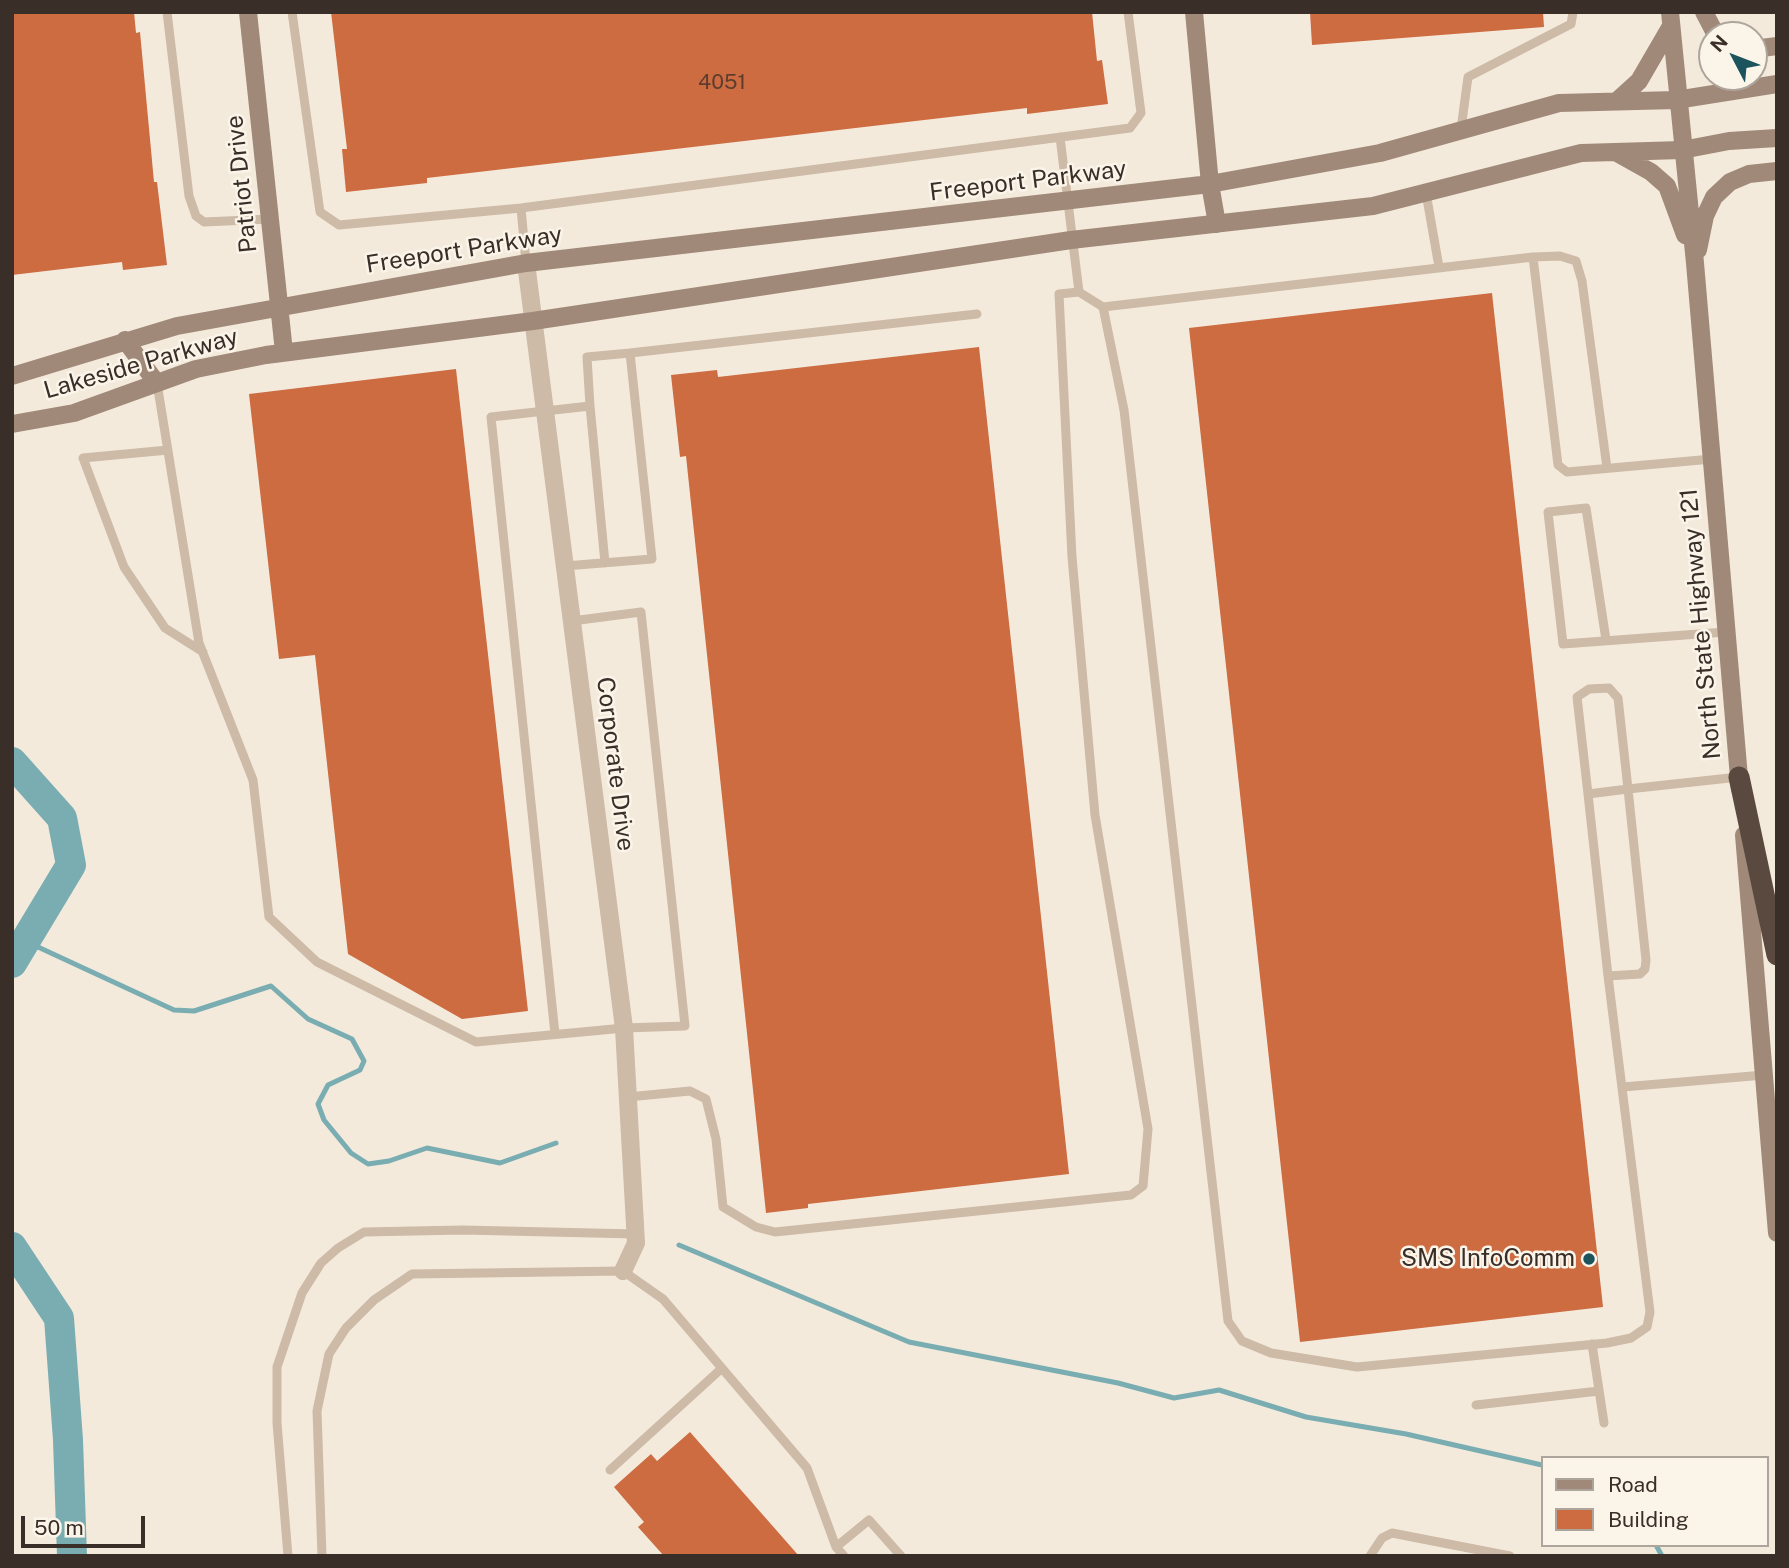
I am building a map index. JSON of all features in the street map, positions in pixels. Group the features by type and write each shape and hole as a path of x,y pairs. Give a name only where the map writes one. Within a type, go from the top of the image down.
{"highway":[{"path":"1739,777 1777,954"}],"main road":[{"name":"Patriot Drive","path":"248,12 284,352"},
{"path":"1194,12 1210,184 1217,223"},
{"path":"1617,102 1639,81 1670,19"},
{"name":"North State Highway 121","path":"1670,19 1676,100 1695,263 1777,1233"},
{"name":"Freeport Parkway","path":"278,305 526,263 1210,184 1380,153 1559,103 1676,100 1777,84"},
{"path":"284,352 533,321 1071,240 1373,206 1581,153 1682,150 1729,141 1777,138"},
{"path":"1614,152 1651,172 1667,186 1695,263"},
{"path":"1695,263 1705,216 1714,197 1730,183 1749,174 1777,171"},
{"name":"Lakeside Parkway","path":"12,376 125,340 278,305"},
{"path":"125,340 156,382"},
{"name":"Lakeside Parkway","path":"14,424 74,413 196,369 284,352"}],"street":[{"name":"Corporate Drive","path":"526,263 624,1028 636,1243 623,1271"}],"lane":[{"path":"167,12 189,195 196,216 204,222 270,219"},
{"path":"292,12 320,212 339,225 522,208 1130,128 1140,113 1128,12"},
{"path":"1461,129 1468,77 1570,24 1573,12"},
{"path":"1060,137 1079,292"},
{"path":"1426,193 1439,267"},
{"path":"522,208 526,263"},
{"path":"628,1097 690,1091 706,1100 716,1139 723,1207 756,1227 775,1232 1131,1195 1143,1186 1148,1129 1095,815 1072,557 1059,294 1079,292 1103,307 1533,257 1560,256 1576,261 1582,281 1607,468"},
{"path":"1533,257 1558,465 1567,472 1712,459"},
{"path":"1103,307 1124,410 1228,1321 1242,1340 1271,1353 1357,1367 1592,1344 1630,1338 1647,1327 1650,1312 1608,976 1577,697 1589,689 1609,688 1618,698 1647,960 1645,969 1640,974 1608,976"},
{"path":"605,563 587,357 977,314"},
{"path":"565,566 652,559 630,354"},
{"path":"156,382 202,652 253,780 269,917 317,962 476,1042 624,1028 685,1026 641,612 572,621"},
{"path":"555,1034 491,417 590,406"},
{"path":"168,450 83,458 124,567 165,628 202,652"},
{"path":"1606,640 1586,508 1548,512 1563,644 1726,632"},
{"path":"1588,794 1739,777"},
{"path":"1623,1087 1764,1075"},
{"path":"288,1556 277,1423 277,1367 302,1293 321,1263 364,1233 463,1230 636,1234"},
{"path":"322,1556 317,1411 329,1354 346,1328 374,1300 412,1274 623,1271 663,1299 807,1468 836,1547 844,1556"},
{"path":"1592,1344 1604,1423"},
{"path":"610,1470 721,1369"},
{"path":"1475,1405 1599,1391"},
{"path":"836,1547 869,1520 901,1556"},
{"path":"1370,1556 1382,1538 1392,1533 1510,1556"}],"building":[{"path":"12,12 134,12 136,33 140,32 154,182 157,182 167,265 123,270 122,262 12,275"},
{"path":"331,12 1092,12 1097,61 1102,60 1108,104 1027,114 1027,108 427,178 427,183 346,192 342,149 347,149"},
{"path":"1310,12 1543,12 1544,27 1312,45"},
{"path":"1492,293 1603,1307 1300,1342 1189,328"},
{"path":"979,347 1069,1174 808,1204 808,1208 766,1213 686,456 680,457 671,375 717,370 718,377"},
{"path":"456,369 528,1011 462,1019 348,954 315,655 279,659 249,394"},
{"path":"690,1432 799,1556 664,1556 638,1527 644,1522 614,1487 651,1454 657,1461"}],"waterway":[{"path":"12,762 62,818 71,865 12,963"},
{"path":"25,941 174,1010 194,1011 271,986 308,1019 352,1039 364,1061 360,1070 328,1085 318,1104 324,1120 351,1153 368,1164 389,1161 427,1148 500,1163 556,1143"},
{"path":"679,1245 909,1342 1118,1383 1174,1398 1219,1390 1306,1417 1406,1434 1540,1465"},
{"path":"12,1247 59,1318 68,1440 72,1556"},
{"path":"1657,1547 1662,1556"}],"place":[{"name":"SMS InfoComm","path":"1589,1259"}]}
